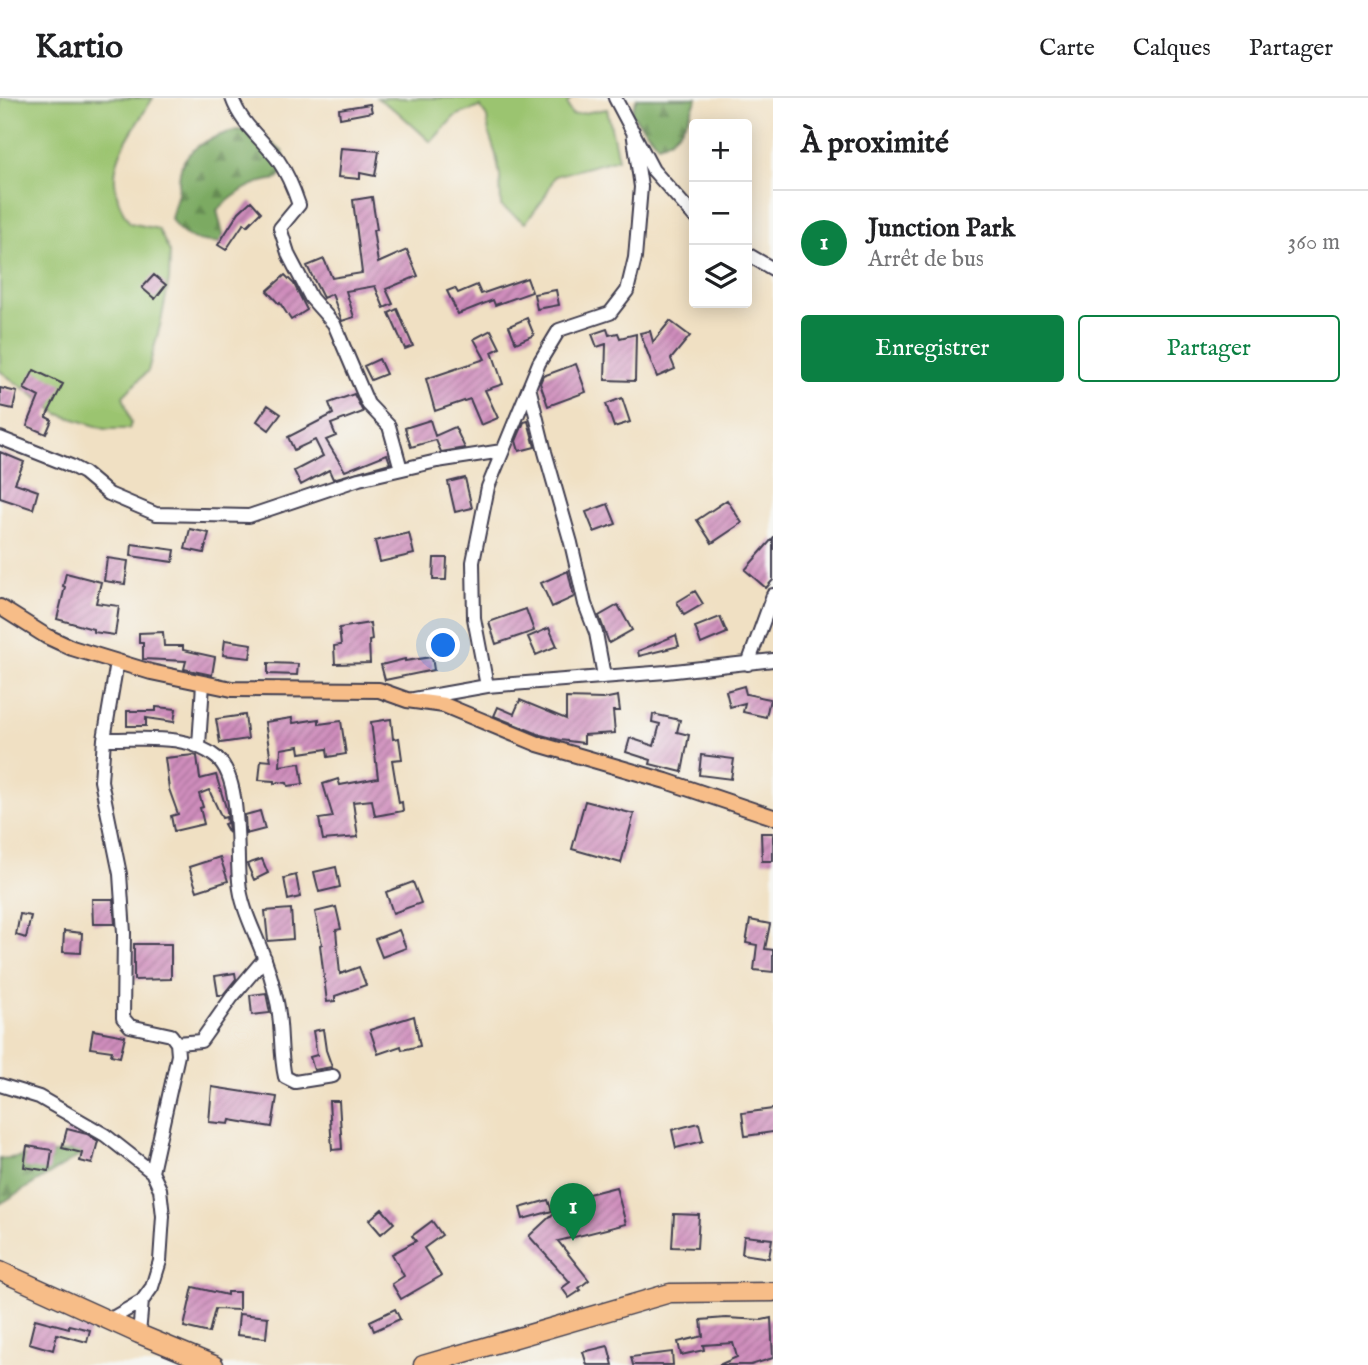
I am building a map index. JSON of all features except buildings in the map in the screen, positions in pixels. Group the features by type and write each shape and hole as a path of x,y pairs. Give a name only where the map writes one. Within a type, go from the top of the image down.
{"highway":[{"path":"0,1271 214,1365"},
{"path":"422,1365 670,1293 773,1292"}],"main road":[{"path":"0,607 46,636 72,648 117,662 203,684 259,691 379,690 407,700 444,705 538,744 773,817"}],"street":[{"path":"232,98 237,112 278,160 293,187 299,205 280,228 289,256 311,298 334,324 368,404 389,426 401,469"},
{"path":"615,98 653,170 689,210"},
{"path":"487,686 474,618 473,562 488,487 539,363 559,330 610,313 627,291 635,258 641,187 633,131"},
{"path":"752,257 773,269"},
{"path":"529,387 585,604 596,634 604,676"},
{"path":"0,438 77,469 109,494 156,514 249,516 359,479 437,461 502,451"},
{"path":"748,664 773,595"},
{"path":"407,700 487,686 773,660"},
{"path":"117,662 104,739 101,781 118,863 122,909 123,1018 130,1026 171,1035 177,1043 178,1055 152,1172"},
{"path":"199,745 203,684"},
{"path":"104,739 184,740 199,745 228,770 238,843 239,884 248,918 265,958 279,1009 279,1039 285,1077 295,1082 333,1076"},
{"path":"177,1043 201,1041 265,958"},
{"path":"0,1085 39,1097 105,1135 152,1172 160,1189 163,1216 160,1261 152,1287 142,1301 109,1320"},
{"path":"139,1334 142,1301"}],"green space":[{"path":"0,98 153,98 125,144 115,173 115,189 130,223 158,229 170,252 169,280 148,371 123,396 131,423 129,429 105,429 59,414 0,371"},
{"path":"377,98 571,98 567,104 572,115 607,109 618,159 555,176 543,200 525,223 501,206 496,155 487,117 480,107 455,116 431,142 399,113"},
{"path":"637,98 697,98 678,133 658,145 631,113"},
{"path":"237,130 262,136 283,152 286,167 278,179 244,189 217,210 225,243 187,236 171,219 181,168 186,158 198,146"},
{"path":"91,1149 0,1204 0,1159"}],"place":[{"name":"Junction Park","path":"573,1241"}]}
